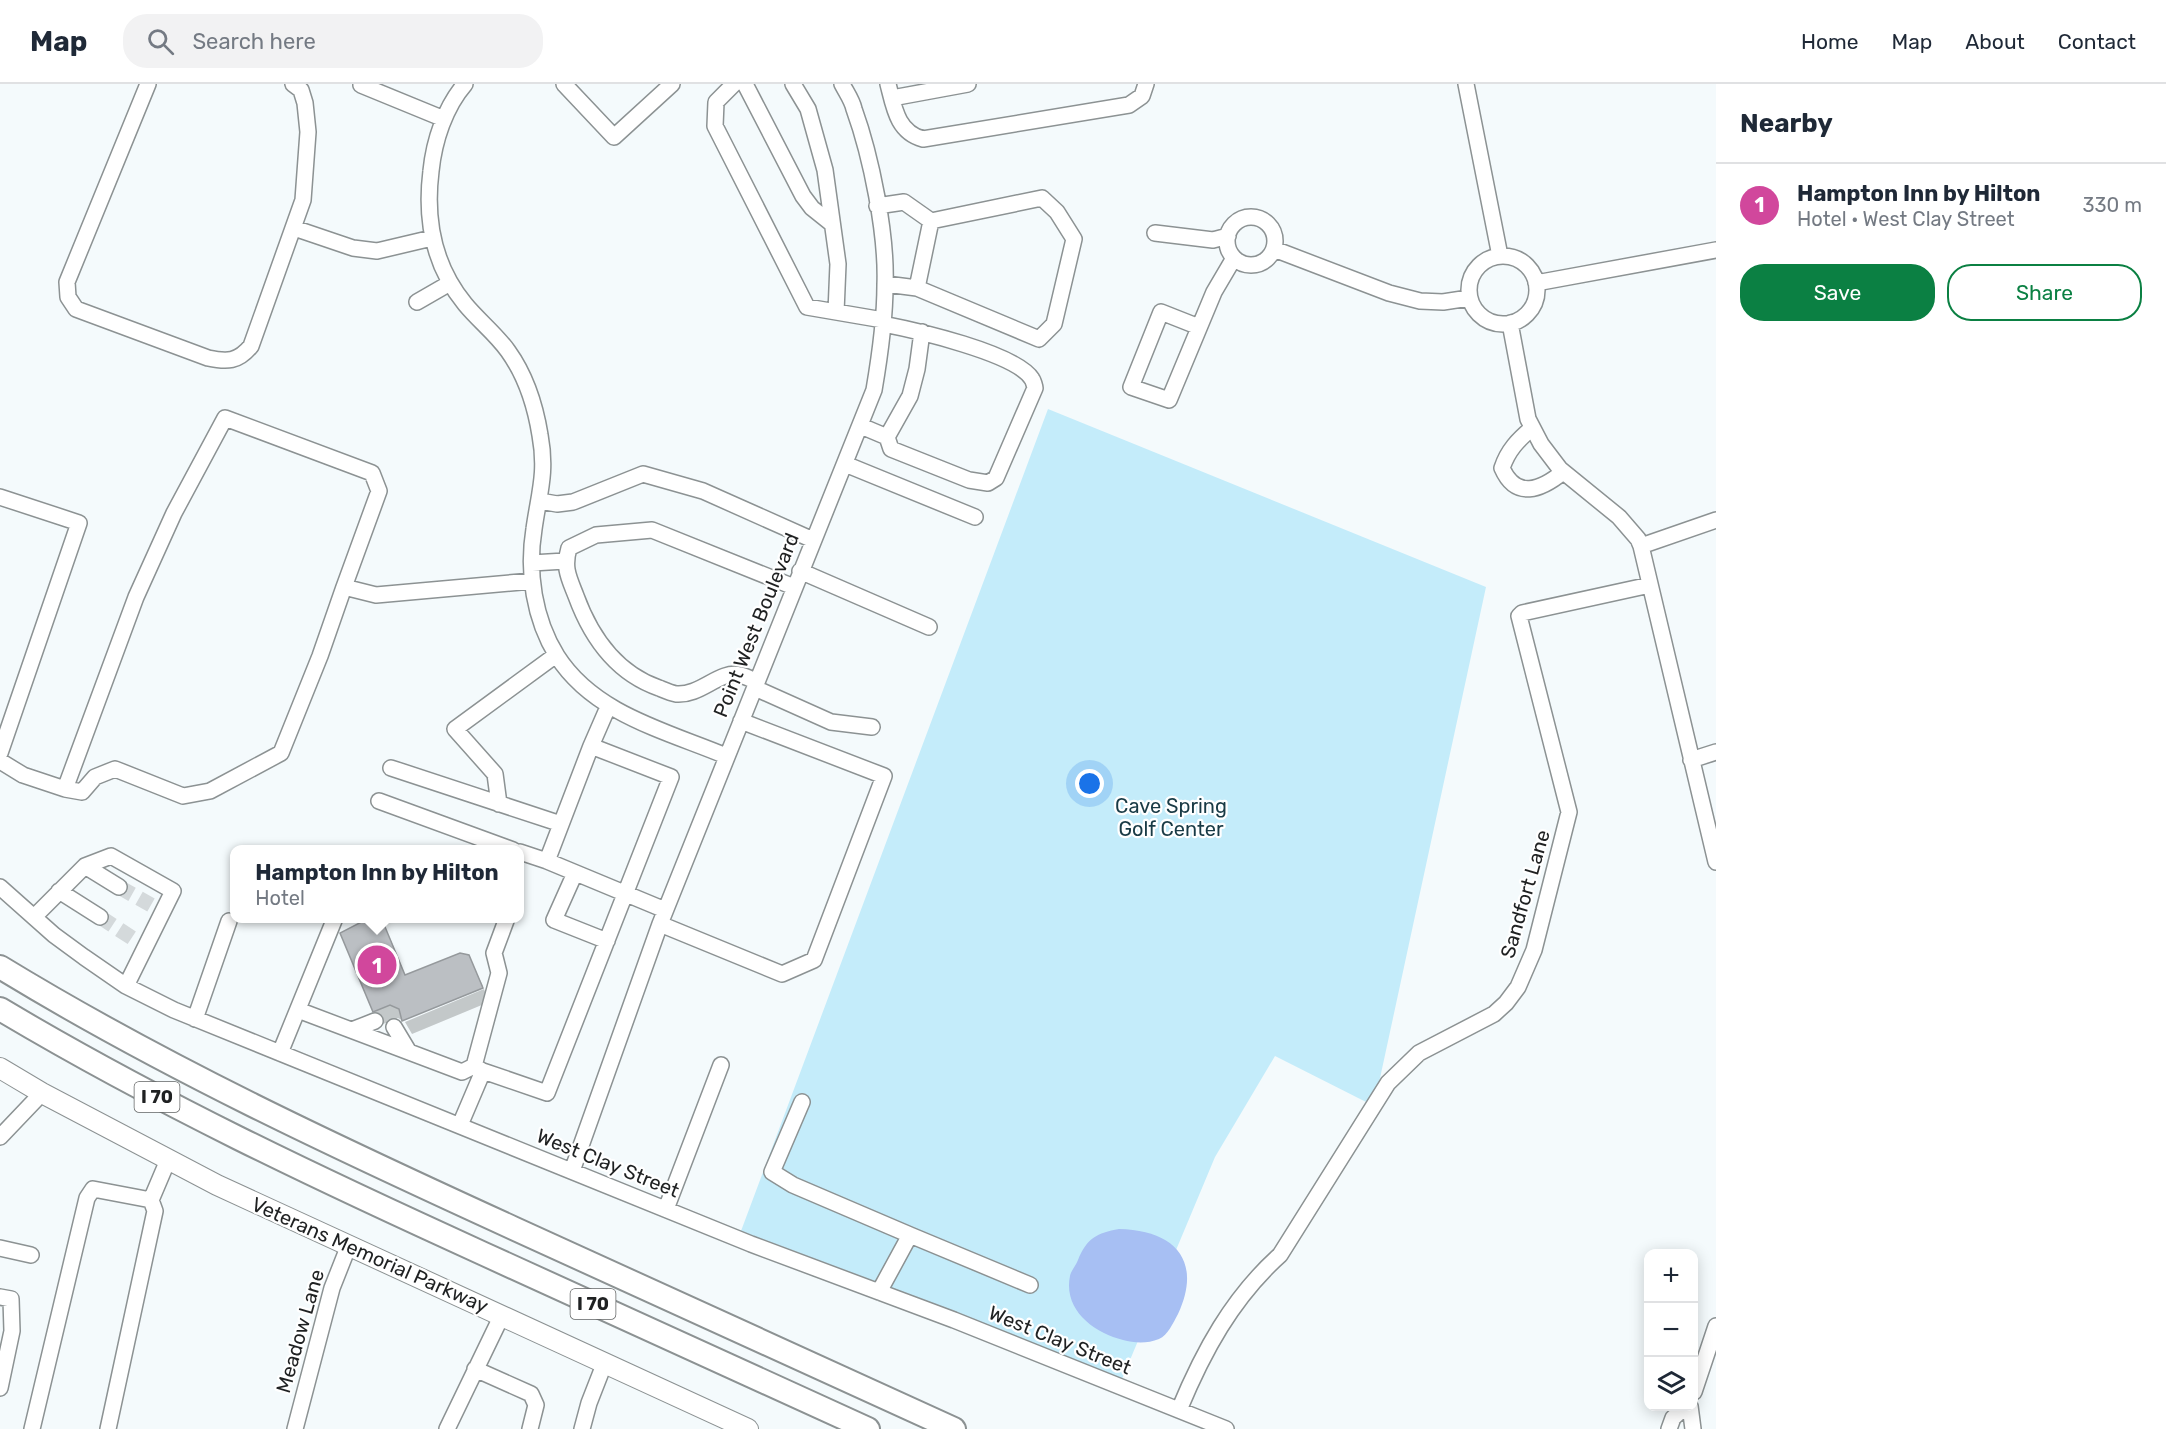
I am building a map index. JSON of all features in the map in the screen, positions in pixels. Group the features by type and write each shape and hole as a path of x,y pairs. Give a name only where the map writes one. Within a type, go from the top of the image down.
{"highway":[{"name":"I 70","path":"0,967 45,995 189,1074 335,1146 954,1429"},
{"name":"I 70","path":"0,1009 165,1102 318,1178 868,1429"}],"main road":[{"name":"Veterans Memorial Parkway","path":"0,1068 42,1093 217,1185 748,1429"}],"street":[{"path":"148,84 67,282 68,297 76,309 208,358 225,361 243,355 251,346 303,200 308,132 305,103 301,90 293,84"},
{"path":"465,84 444,119 432,157 428,191 429,218 432,238 450,283 465,304 507,350 521,372 533,399 541,437 544,475 534,529 531,563 532,581 543,630 556,655 585,690 608,707 726,756"},
{"path":"564,84 614,137 672,84"},
{"path":"735,84 716,102 715,126 807,307 941,336 1007,361 1025,372 1035,388 996,478 988,483 969,480 891,449 886,437 861,426"},
{"path":"746,84 803,196 812,208 832,224"},
{"path":"793,84 808,109 825,170 838,264 836,312"},
{"name":"Point West Boulevard","path":"572,1171 663,917 874,390 883,322 885,264 877,206 854,107 842,84"},
{"path":"968,84 890,91 897,117 904,129 912,136 923,139 1129,105 1142,96 1146,84"},
{"path":"361,85 444,119"},
{"path":"1470,85 1500,256"},
{"path":"877,206 904,202 931,221 1042,198 1057,212 1074,238 1054,324 1039,339 917,288 885,284"},
{"path":"1250,217 1258,218 1271,226 1275,241 1274,249 1270,256 1257,264 1240,263 1234,258 1227,244 1228,236 1235,222 1250,217"},
{"path":"917,288 931,221"},
{"path":"294,228 353,248 377,251 432,238"},
{"path":"1155,233 1213,240 1228,236"},
{"path":"1274,249 1389,293 1420,301 1443,302 1469,298"},
{"path":"1536,283 1716,250"},
{"path":"1500,256 1519,260 1527,266 1536,283 1537,293 1534,304 1520,320 1510,323 1490,322 1480,316 1473,308 1469,298 1470,279 1475,270 1491,258 1500,256"},
{"path":"1199,327 1161,312 1131,387 1169,400 1215,292 1234,258"},
{"path":"417,302 450,283"},
{"path":"1510,323 1528,419 1540,444 1563,472 1619,517 1638,539 1641,546 1716,862"},
{"path":"886,437 910,396 917,369 922,332"},
{"path":"0,761 23,775 65,789 82,792 95,777 115,769 183,796 210,791 281,753 320,656 379,491 372,473 225,418 174,513 136,597 65,789"},
{"path":"1533,428 1507,453 1502,468 1507,480 1521,489 1532,489 1549,483 1563,472"},
{"path":"845,464 975,517"},
{"path":"540,501 557,504 573,502 643,474 703,491 813,540"},
{"path":"0,497 79,523 0,753"},
{"path":"1641,546 1716,520"},
{"path":"531,563 567,555 596,535 619,531 652,530 794,586"},
{"path":"567,555 567,573 586,622 616,662 646,683 676,694 699,691 724,676 740,674 756,685 831,722 872,727"},
{"path":"800,571 929,627"},
{"path":"344,587 376,596 532,581"},
{"name":"Sandfort Lane","path":"1179,1410 1196,1368 1226,1318 1257,1276 1280,1256 1388,1083 1419,1053 1494,1014 1518,987 1527,968 1534,950 1569,812 1519,616 1522,613 1650,585"},
{"path":"499,804 495,774 455,729 556,655"},
{"path":"547,861 608,707"},
{"path":"524,854 625,894 663,917 782,974 814,960 884,776 741,721"},
{"path":"298,1010 462,1072 478,1068 547,1093 671,777 591,746"},
{"path":"1691,760 1716,752"},
{"path":"391,768 561,824"},
{"path":"379,801 502,845"},
{"path":"34,917 85,866 111,856 173,891 157,909 146,946 126,986"},
{"path":"85,866 119,887"},
{"path":"574,873 554,920 607,941"},
{"name":"West Clay Street","path":"0,887 61,941 126,986 195,1019 751,1244 1226,1429"},
{"path":"59,891 100,917"},
{"path":"195,1019 229,921"},
{"path":"280,1053 333,923"},
{"path":"460,1125 478,1068 499,973 494,953 505,923"},
{"path":"132,938 146,946"},
{"path":"352,1030 375,1021"},
{"path":"394,1027 409,1052"},
{"path":"666,1209 721,1065"},
{"path":"0,1137 42,1093"},
{"path":"802,1102 772,1172 793,1185 1030,1285"},
{"path":"108,1429 154,1211 151,1200 168,1160"},
{"path":"32,1429 87,1198 93,1189 151,1200"},
{"path":"879,1292 910,1235"},
{"name":"Meadow Lane","path":"295,1429 332,1288 349,1245"},
{"path":"0,1248 31,1255"},
{"path":"0,1297 11,1299 12,1331 0,1388"},
{"path":"447,1429 502,1315"},
{"path":"1698,1380 1716,1326"},
{"path":"582,1429 589,1402 605,1362"},
{"path":"475,1369 531,1394 536,1405 530,1429"},
{"path":"1669,1429 1673,1418 1683,1411"},
{"path":"1689,1411 1693,1429"}],"green space":[{"name":"Cave Spring Golf Center","path":"1048,409 1486,587 1374,1106 1275,1056 1215,1157 1117,1391 738,1239"}],"water":[{"path":"1119,1229 1155,1235 1168,1242 1185,1264 1187,1278 1185,1295 1178,1314 1165,1335 1154,1341 1132,1342 1102,1332 1083,1318 1071,1299 1069,1288 1071,1272 1085,1246 1105,1232"}],"building":[{"path":"359,923 383,923 405,975 460,953 469,955 483,988 402,1021 399,1009 390,1005 373,1012 340,933"}],"tunnel":[{"path":"119,887 151,905"},
{"path":"100,917 132,938"}],"place":[{"name":"Hampton Inn by Hilton","path":"377,965"}]}
